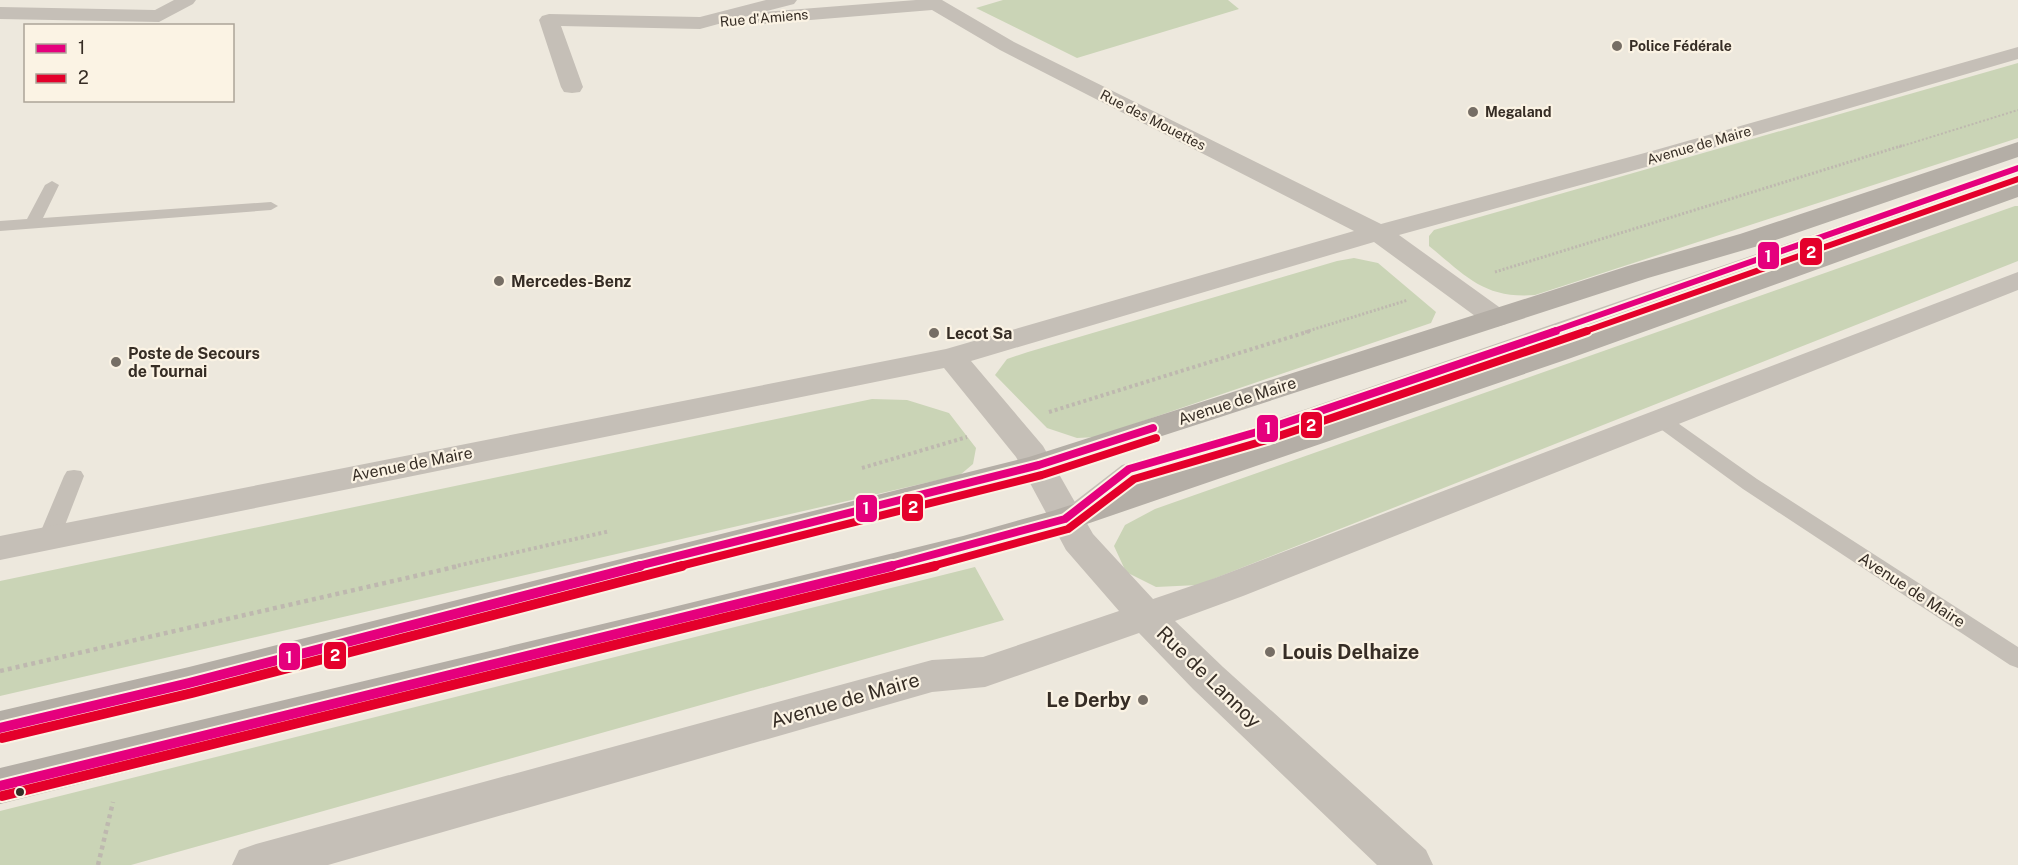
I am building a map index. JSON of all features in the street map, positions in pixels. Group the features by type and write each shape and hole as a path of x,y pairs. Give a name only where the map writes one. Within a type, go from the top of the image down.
{"main road":[{"name":"Avenue de Maire","path":"0,728 1039,465 1496,318 1749,240 2018,149"},
{"path":"0,786 679,620 963,548 1065,519 1257,457 2018,189"}],"street":[{"path":"0,13 159,16 188,0"},
{"path":"567,0 549,20 572,87"},
{"name":"Rue d'Amiens","path":"700,23 788,0"},
{"name":"Rue d'Amiens","path":"549,20 700,23 932,2"},
{"name":"Rue des Mouettes","path":"932,2 1007,46 1380,234"},
{"name":"Avenue de Maire","path":"0,548 951,357 1326,247 1380,234 2018,53"},
{"path":"1380,234 1496,318"},
{"name":"Avenue de Maire","path":"256,865 932,676 985,672 1229,587 1658,418 2018,280"},
{"name":"Rue de Lannoy","path":"951,357 1009,424 1039,465 1078,541 1147,617 1393,861"}],"lane":[{"path":"1065,519 1130,469 1309,415 2018,168"},
{"path":"32,224 52,185"},
{"path":"0,226 271,206"},
{"name":"Avenue de Maire","path":"1658,418 1750,484 2018,659"},
{"path":"49,538 74,476"}],"path":[{"path":"855,470 2018,110"},
{"path":"0,671 615,530"},
{"path":"98,865 113,802"}],"green space":[{"path":"1003,0 1228,0 1239,9 1077,58 976,8"},
{"path":"2018,63 2018,138 1535,295 1517,295 1489,289 1465,276 1429,246 1429,236 1434,230"},
{"path":"2018,206 2018,261 1198,585 1156,587 1126,572 1114,546 1125,525 1155,509"},
{"path":"1354,258 1378,263 1436,312 1431,323 1096,437 1077,438 1047,428 995,375 1007,359 1028,352 1337,261"},
{"path":"872,399 907,400 949,413 976,448 973,464 960,475 0,696 0,581"},
{"path":"975,567 1004,620 131,865 0,865 0,811"}],"transit line":[{"name":"1","path":"0,786 657,625 963,548 1065,519 1129,469 1264,430 1566,327 2018,168"},
{"name":"2","path":"2,796 660,635 966,558 1068,529 1134,479 1267,440 1569,337 2018,179"},
{"name":"1","path":"0,728 189,683 587,579 1039,465 1153,428"},
{"name":"2","path":"2,738 192,693 590,589 1042,475 1156,438"}],"place":[{"name":"Police Fédérale","path":"1617,46"},
{"name":"Megaland","path":"1473,112"},
{"name":"Mercedes-Benz","path":"499,281"},
{"name":"Lecot Sa","path":"934,333"},
{"name":"Poste de Secours de Tournai","path":"116,362"},
{"name":"Louis Delhaize","path":"1270,652"},
{"name":"Le Derby","path":"1143,700"}]}
